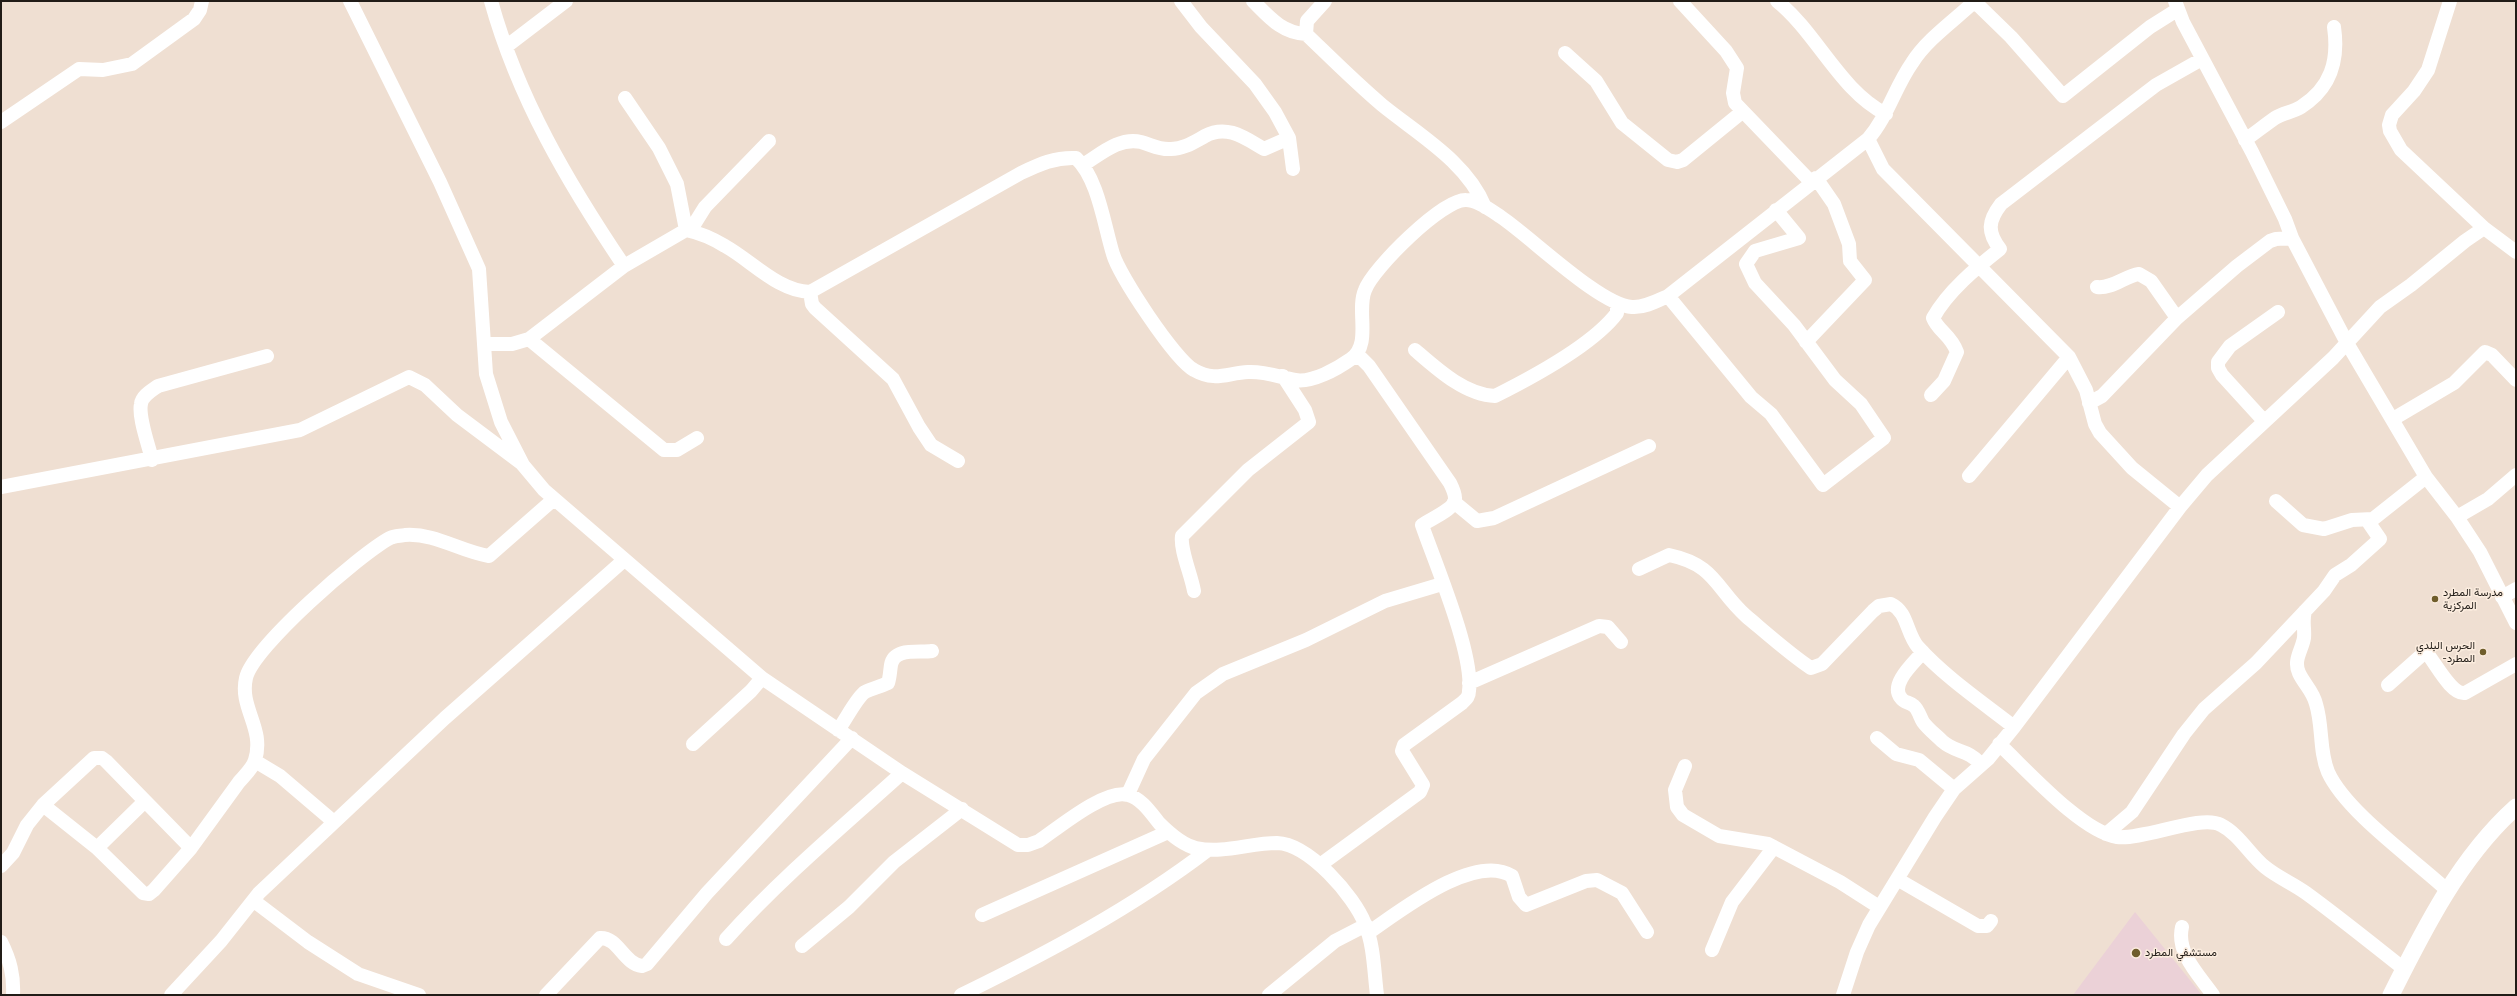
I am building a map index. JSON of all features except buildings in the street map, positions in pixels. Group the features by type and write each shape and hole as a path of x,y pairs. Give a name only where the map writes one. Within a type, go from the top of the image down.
{"main road":[{"path":"2390,995 2448,891 2495,828 2516,807"},
{"path":"2401,995 2438,927 2468,880 2492,847 2516,821"}],"street":[{"path":"1,122 79,69 102,70 132,64 194,19 200,10 202,1"},
{"path":"350,1 440,182 478,270 486,374 501,422 523,465"},
{"path":"491,1 522,91 535,118 589,214 624,266"},
{"path":"507,46 566,1"},
{"path":"1181,1 1201,27 1255,84 1275,112 1289,138 1292,169"},
{"path":"1254,1 1281,27 1290,32 1306,34 1381,104 1467,175 1479,192 1486,207"},
{"path":"1306,34 1307,21 1325,1"},
{"path":"1680,1 1726,51 1737,68 1733,93 1736,103 1742,112 1813,180 1834,204 1849,244 1850,261 1865,280 1806,342"},
{"path":"1777,1 1793,15 1868,104 1886,114"},
{"path":"1353,358 1362,344 1362,303 1365,290 1376,273 1429,219 1446,206 1466,200 1486,207 1508,222 1599,294 1617,304 1633,308 1653,303 1668,296 1813,180 1868,139 1881,124 1901,79 1913,60 1975,1 2011,37 2063,96 2176,5 2202,59 2285,220 2292,238 2347,343 2393,419 2426,478 2457,517 2480,552 2516,623"},
{"path":"2450,1 2428,70 2414,91 2392,115 2389,125 2390,131 2401,150 2484,228 2516,252"},
{"path":"2245,140 2276,118 2300,108 2318,93 2334,65 2337,49 2334,27"},
{"path":"1565,52 1596,81 1622,123 1668,160 1677,162 1683,160 1742,112"},
{"path":"1931,395 1944,381 1958,352 1953,340 1939,328 1933,318 1939,307 1979,266 2000,249 1991,237 1992,216 2001,204 2156,85 2202,59"},
{"path":"625,98 660,148 677,184 688,230"},
{"path":"1083,165 1120,142 1141,142 1155,149 1172,149 1193,144 1216,132 1226,132 1239,134 1264,149 1289,138"},
{"path":"1868,139 1883,169 2068,357 2079,375 2095,424 2110,445 2132,468 2180,507"},
{"path":"484,344 512,344 529,339 624,266 688,230 705,206 769,141"},
{"path":"688,230 704,234 726,246 785,287 799,292 810,292 1043,163 1061,157 1076,158 1083,165 1091,178 1114,257 1122,274 1177,353 1193,370 1220,378 1251,372 1266,372 1297,381 1312,379 1353,358 1361,358 1369,366 1450,483 1456,498 1446,510 1422,525 1466,652 1469,683 1468,698 1404,745 1402,751 1423,784 1420,792 1320,865"},
{"path":"1668,296 1751,398 1771,414 1823,485 1884,438 1861,404 1835,380 1806,342 1755,284 1746,264 1755,252 1799,238 1776,210"},
{"path":"1843,995 1857,952 1879,907 1954,789 1988,759 2014,727 2180,507 2207,475 2347,343 2380,307 2411,285 2465,241 2484,228"},
{"path":"2089,403 2108,390 2177,318 2238,266 2270,241 2282,238 2292,238"},
{"path":"2096,287 2106,287 2139,274 2151,281 2177,318"},
{"path":"810,292 812,304 815,308 893,379 919,427 931,445 958,461"},
{"path":"1415,350 1446,376 1484,395 1495,396 1567,355 1604,327 1617,312 1617,304"},
{"path":"2264,421 2222,375 2218,368 2218,362 2220,356 2230,346 2278,312"},
{"path":"529,339 664,450 677,450 697,438"},
{"path":"2393,419 2454,383 2485,352 2492,355 2516,380"},
{"path":"152,460 142,417 141,404 146,394 158,386 267,356"},
{"path":"1969,476 2068,357"},
{"path":"1194,590 1191,573 1182,547 1182,536 1248,470 1309,422 1304,410 1283,376"},
{"path":"1,487 152,460 311,427 409,377 425,385 457,415 523,465 554,499 623,561 762,678 902,773 1018,845 1028,845 1039,841 1100,800 1115,794 1128,794 1139,801 1168,832 1185,844 1208,850 1285,844 1304,852 1320,865 1358,909 1367,929 1377,995"},
{"path":"1454,502 1477,521 1494,518 1648,446"},
{"path":"2457,517 2488,499 2516,475"},
{"path":"2276,500 2303,525 2324,529 2352,520 2373,519 2426,478"},
{"path":"43,805 97,848 143,893 149,894 191,848 255,761 257,730 243,691 247,676 254,661 291,620 372,549 392,537 406,535 439,538 470,553 489,556 554,499"},
{"path":"2106,834 2132,812 2184,734 2204,709 2256,663 2305,611 2335,575 2352,565 2380,539 2367,520"},
{"path":"1639,569 1669,555 1697,564 1713,576 1746,615 1811,668 1822,664 1873,611 1886,604 1897,607 1902,612 1910,636 1923,652 2014,727"},
{"path":"171,995 254,901 259,893 445,718 623,561"},
{"path":"1128,794 1144,759 1196,693 1218,678 1306,640 1384,601 1442,584"},
{"path":"2502,597 2516,589"},
{"path":"2305,611 2302,622 2304,639 2296,664 2303,681 2313,694 2316,703 2320,736 2328,771 2357,810 2448,891"},
{"path":"1469,683 1599,626 1608,627 1621,642"},
{"path":"838,730 851,713 858,697 870,689 888,683 891,664 897,655 912,651 932,651"},
{"path":"1923,652 1902,678 1897,688 1898,694 1906,702 1914,706 1923,722 1942,741 1952,749 1968,752 1981,764"},
{"path":"2388,685 2424,653 2429,656 2453,690 2459,693 2469,691 2516,664"},
{"path":"693,744 752,691 762,678"},
{"path":"546,995 600,938 609,939 631,964 642,966 647,964 707,893 852,738"},
{"path":"1877,738 1896,754 1919,760 1954,789"},
{"path":"1999,744 2074,813 2095,829 2106,834 2128,837 2207,822 2222,825 2272,873 2304,891 2404,969"},
{"path":"1,866 13,853 26,825 43,805 94,758 102,758 106,761 144,802 191,848"},
{"path":"255,761 280,776 334,822"},
{"path":"1684,766 1675,790 1678,807 1683,815 1719,836 1752,840 1774,847 1840,882 1879,907"},
{"path":"726,939 751,911 812,853 902,773"},
{"path":"97,848 144,802"},
{"path":"802,946 849,908 894,862 962,809"},
{"path":"982,915 1168,832"},
{"path":"1712,950 1732,902 1774,847"},
{"path":"961,995 1088,929 1180,871 1208,850"},
{"path":"1269,995 1339,938 1367,929 1440,886 1460,876 1496,871 1512,876 1519,897 1526,905 1586,881 1604,882 1622,893 1628,900 1647,932"},
{"path":"1897,879 1978,926 1986,926 1991,921"},
{"path":"254,901 308,942 358,974 419,995"},
{"path":"2182,927 2179,938 2183,949 2213,995"},
{"path":"1,942 10,959 13,995"}],"shaded area":[{"name":"مستشفي المطرد","path":"2135,912 2202,995 2073,995"}],"place":[{"name":"مدرسة المطرد المركزية","path":"2435,599"},
{"name":"الحرس البلدي -المطرد","path":"2483,652"},
{"name":"مستشفي المطرد","path":"2136,953"}]}
